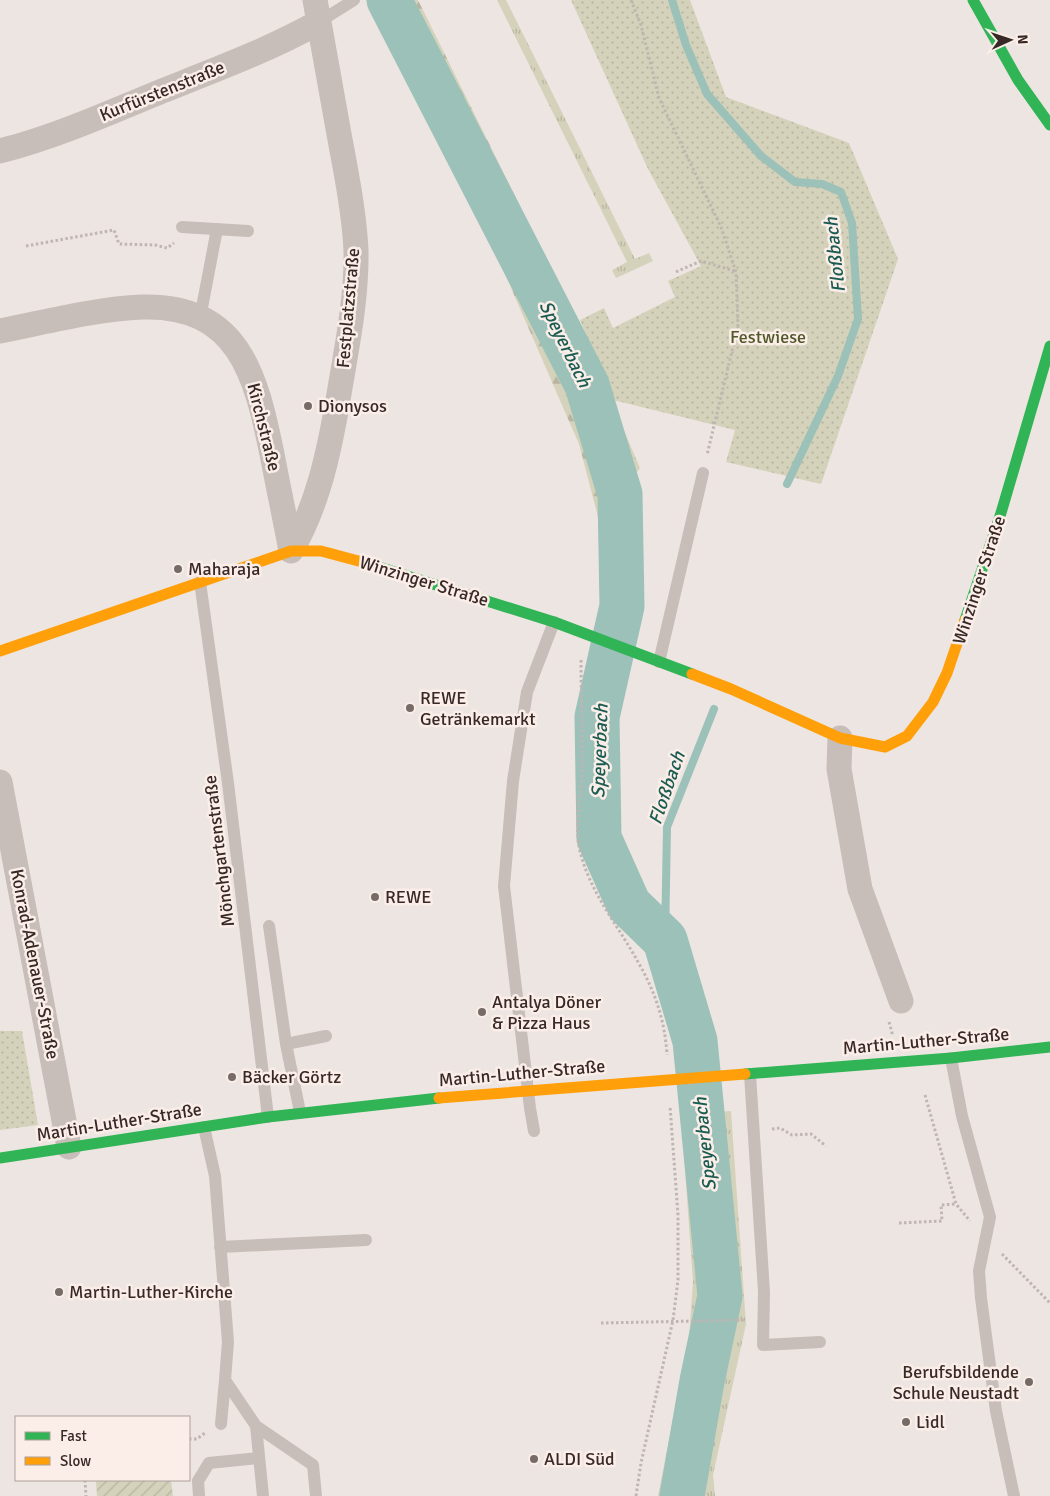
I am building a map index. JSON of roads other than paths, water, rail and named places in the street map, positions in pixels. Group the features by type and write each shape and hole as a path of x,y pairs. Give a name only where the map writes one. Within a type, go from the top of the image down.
{"street":[{"path":"973,0 999,49 1032,104 1050,125"},
{"name":"Kurfürstenstraße","path":"0,151 112,112 272,46 317,11"},
{"name":"Festplatzstraße","path":"291,550 306,526 318,492 333,426 351,323 355,281 356,250 352,209 317,11"},
{"name":"Kirchstraße","path":"0,331 121,309 143,307 167,308 200,318 218,328 230,339 254,380 263,412 291,550"},
{"name":"Winzinger Straße","path":"0,651 291,550 321,552 341,555 455,589 554,622 731,689 840,738 885,747 906,736 933,702 947,673 1002,512 1050,346"},
{"path":"840,738 839,769 860,890 894,1009"},
{"name":"Konrad-Adenauer-Straße","path":"0,782 69,1147"},
{"name":"Martin-Luther-Straße","path":"0,1158 300,1112 528,1090 951,1058 1050,1047"}],"lane":[{"path":"317,11 354,0"},
{"path":"182,226 248,230"},
{"path":"200,318 217,229"},
{"path":"659,662 703,473"},
{"name":"Mönchgartenstraße","path":"200,582 228,783 268,1117"},
{"path":"534,1131 504,886 513,781 527,692 554,622"},
{"path":"269,926 286,1044 300,1112"},
{"path":"286,1044 326,1036"},
{"path":"951,1058 962,1116 990,1217 980,1271 987,1352 1014,1496"},
{"path":"750,1074 764,1292 763,1345 820,1342"},
{"path":"204,1126 215,1176 228,1342 221,1424"},
{"path":"220,1247 366,1240"},
{"path":"225,1380 256,1426 314,1465 316,1496"},
{"path":"256,1426 263,1496"},
{"path":"199,1496 198,1481 209,1463 259,1458"}],"waterway":[{"name":"Speyerbach","path":"389,0 587,385 620,494 622,606 597,717 599,838 629,905 665,940 695,1041 720,1296 702,1381 682,1496"},
{"name":"Floßbach","path":"672,0 686,45 707,94 761,156 795,182 822,184 841,192 852,223 858,319 838,376 787,484"},
{"name":"Floßbach","path":"665,940 667,827 714,709"}],"place":[{"name":"Dionysos","path":"308,406"},
{"name":"Maharaja","path":"178,569"},
{"name":"REWE Getränkemarkt","path":"410,708"},
{"name":"REWE","path":"375,897"},
{"name":"Antalya Döner & Pizza Haus","path":"482,1012"},
{"name":"Bäcker Görtz","path":"232,1077"},
{"name":"Martin-Luther-Kirche","path":"59,1292"},
{"name":"Berufsbildende Schule Neustadt","path":"1029,1382"},
{"name":"Lidl","path":"906,1422"},
{"name":"ALDI Süd","path":"534,1459"}],"park label":[{"name":"Festwiese","path":"768,337"}]}
